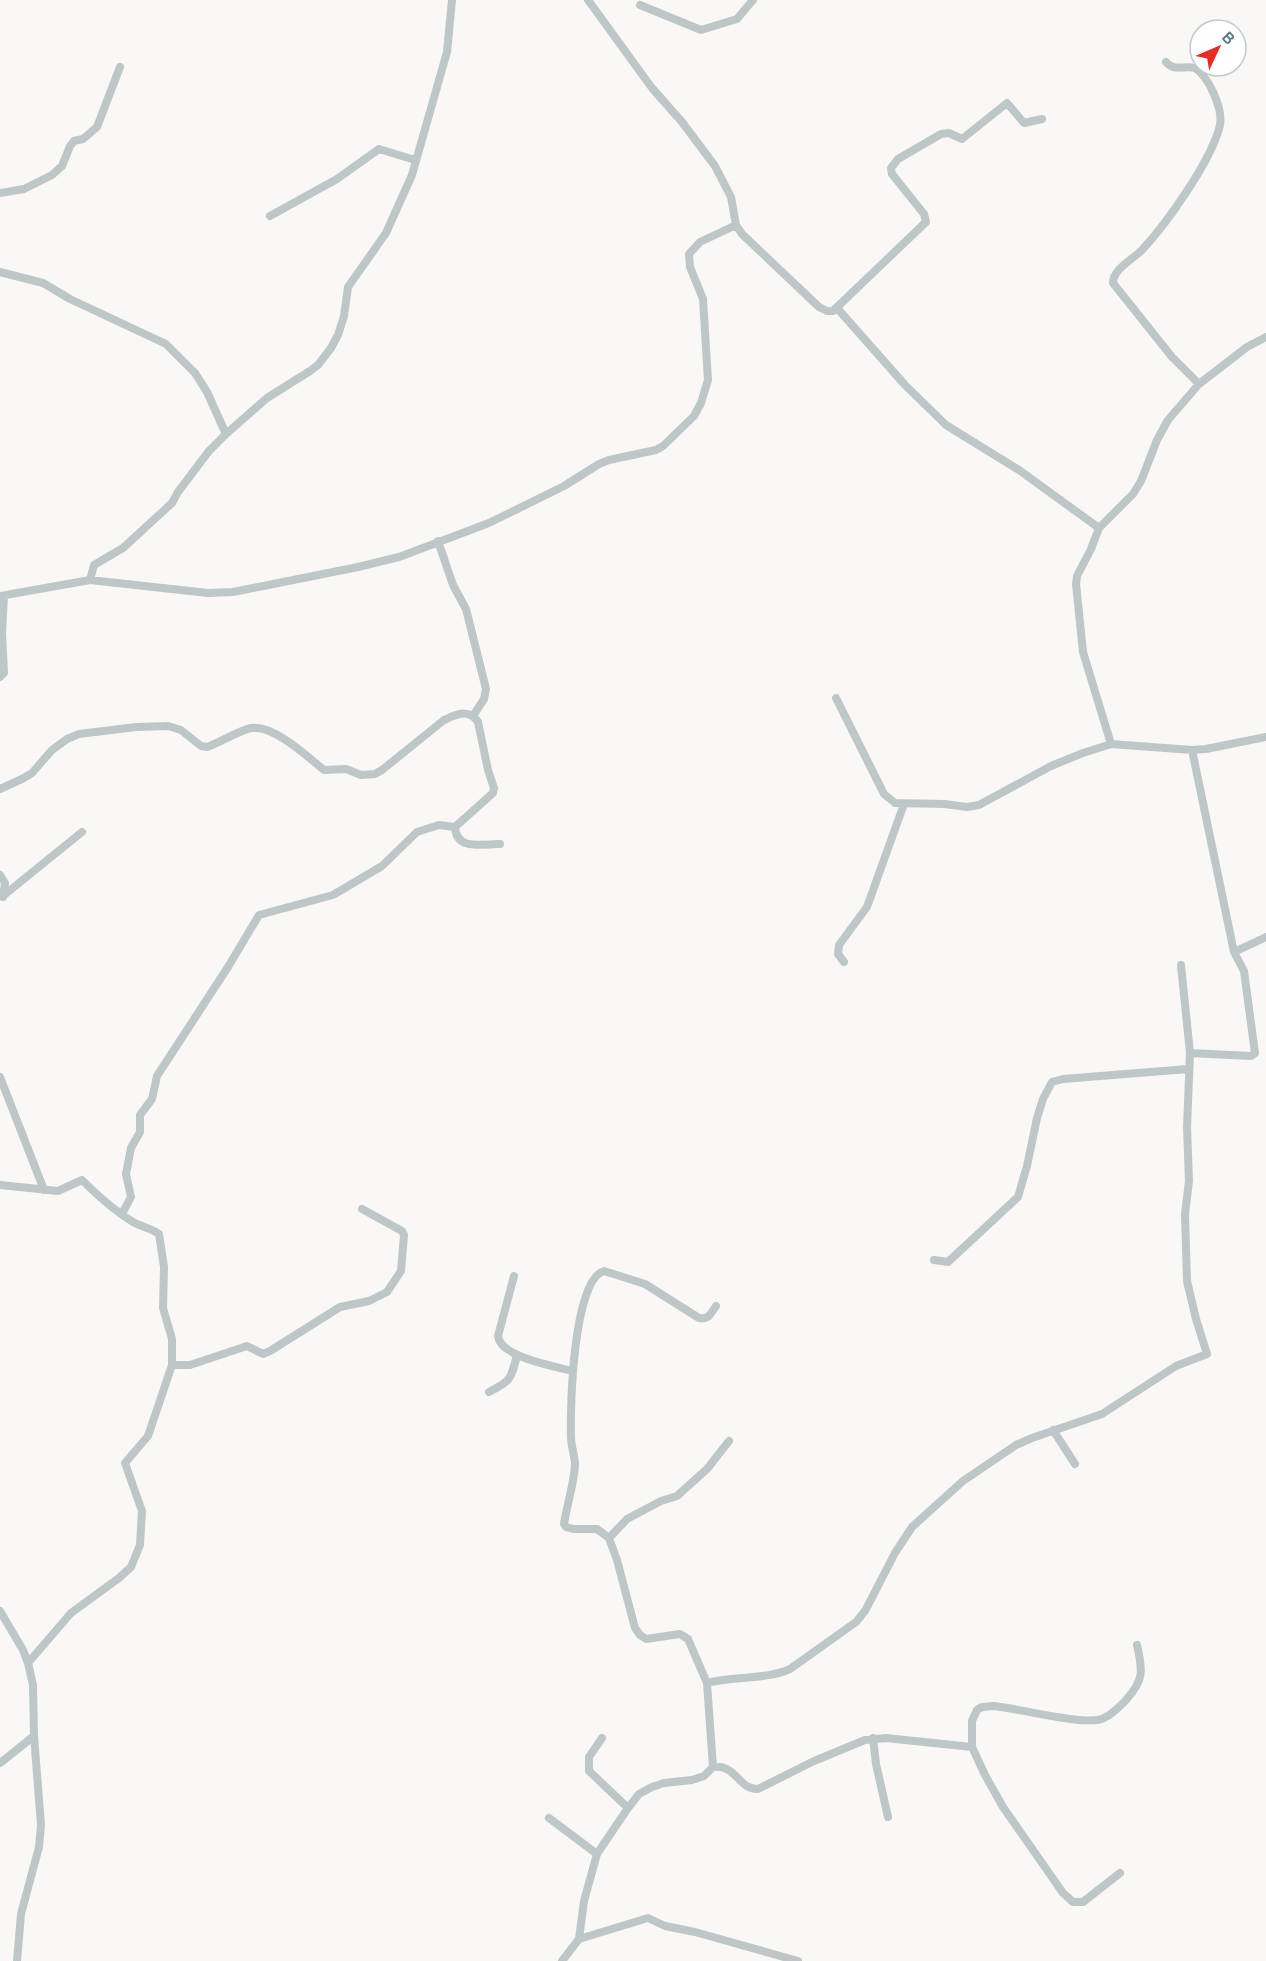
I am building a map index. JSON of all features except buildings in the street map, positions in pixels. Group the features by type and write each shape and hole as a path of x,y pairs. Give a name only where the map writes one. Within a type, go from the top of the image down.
{"street":[{"path":"90,580 94,565 123,548 172,503 208,451 267,398 318,365 331,348 344,316 348,286 386,233 412,175 447,52 452,0"},
{"path":"588,0 652,88 682,122 715,166 730,197 736,225 819,307 827,311 837,308 926,222 924,214 891,171 898,159 941,134 949,133 962,139 1007,103 1024,123 1041,119"},
{"path":"640,4 701,30 737,19 753,0"},
{"path":"1166,62 1169,66 1179,69 1195,68 1205,76 1216,103 1220,123 1202,166 1176,206 1143,249 1117,272 1113,277 1113,283 1172,357 1199,384"},
{"path":"0,193 24,189 46,179 62,166 74,141 83,139 97,127 120,68"},
{"path":"270,216 337,179 379,149 415,160"},
{"path":"0,677 4,673 2,596 90,580 208,593 233,592 395,558 489,523 564,486 599,464 656,450 694,416 708,380 703,299 690,267 689,254 700,242 736,225"},
{"path":"0,272 43,283 70,299 166,344 195,373 207,392 226,434"},
{"path":"837,308 905,385 946,425 1019,470 1099,528"},
{"path":"1111,744 1083,652 1077,576 1099,528 1133,495 1168,420 1199,384 1247,347 1266,337"},
{"path":"438,541 453,585 466,609 486,689 484,699 473,716"},
{"path":"836,698 884,794 895,803 904,804 944,804 968,807 979,805 1051,766 1111,744 1192,750 1266,737"},
{"path":"0,789 22,779 32,772 52,750 79,734 136,727 168,726 182,730 201,746 207,747 251,728 265,730 289,741 324,770 346,769 369,776 382,770 444,720 469,713 478,722 494,788 493,793 455,827 439,825 417,832 382,866 333,895 259,915 157,1076 152,1099 140,1116 140,1132 131,1148 126,1174 131,1197 122,1214"},
{"path":"1190,1053 1251,1056 1255,1053 1244,971 1234,952 1192,750"},
{"path":"844,962 838,954 839,945 867,907 904,804"},
{"path":"455,827 460,839 471,846 500,844"},
{"path":"2,898 82,832"},
{"path":"0,875 5,883 2,898"},
{"path":"1234,952 1266,937"},
{"path":"707,1683 780,1673 790,1669 856,1622 865,1611 895,1553 912,1527 963,1481 1003,1452 1024,1441 1102,1414 1176,1366 1207,1354 1187,1281 1185,1214 1189,1181 1187,1127 1190,1053 1181,965"},
{"path":"934,1260 948,1262 1016,1200 1028,1166 1040,1108 1052,1082 1063,1079 1188,1069"},
{"path":"0,1077 44,1190"},
{"path":"0,1185 58,1191 82,1180 122,1214 135,1223 156,1232 161,1238 164,1266 163,1308 172,1339 172,1365 148,1436 125,1463 142,1511 140,1545 131,1567 71,1612 28,1663"},
{"path":"172,1365 190,1365 247,1346 262,1354 340,1307 369,1301 387,1292 401,1271 404,1235 400,1230 362,1209"},
{"path":"713,1767 707,1683 688,1639 684,1635 674,1634 646,1639 640,1635 635,1628 609,1538 597,1529 573,1529 564,1524 575,1463 571,1441 574,1353 583,1306 594,1278 600,1272 611,1272 645,1284 699,1318 708,1317 716,1306"},
{"path":"514,1276 498,1336 500,1344 517,1355 572,1371"},
{"path":"489,1392 507,1382 512,1376 517,1355"},
{"path":"1053,1430 1075,1464"},
{"path":"609,1538 627,1519 661,1501 677,1496 707,1469 729,1441"},
{"path":"0,1611 28,1663 33,1685 40,1836 21,1914 17,1961"},
{"path":"1120,1873 1083,1902 1078,1904 1069,1900 1003,1807 984,1774 972,1747 974,1714 982,1707 1005,1707 1088,1722 1104,1719 1117,1710 1139,1683 1142,1666 1137,1645"},
{"path":"0,1763 34,1736"},
{"path":"602,1738 589,1757 590,1771 628,1808"},
{"path":"562,1961 579,1939 588,1883 597,1854 639,1794 652,1787 664,1783 693,1780 704,1776 713,1767 724,1767 734,1773 747,1788 758,1789 814,1761 873,1738 972,1747"},
{"path":"873,1738 888,1817"},
{"path":"549,1818 597,1854"},
{"path":"579,1939 648,1918 665,1926 798,1961"}]}
